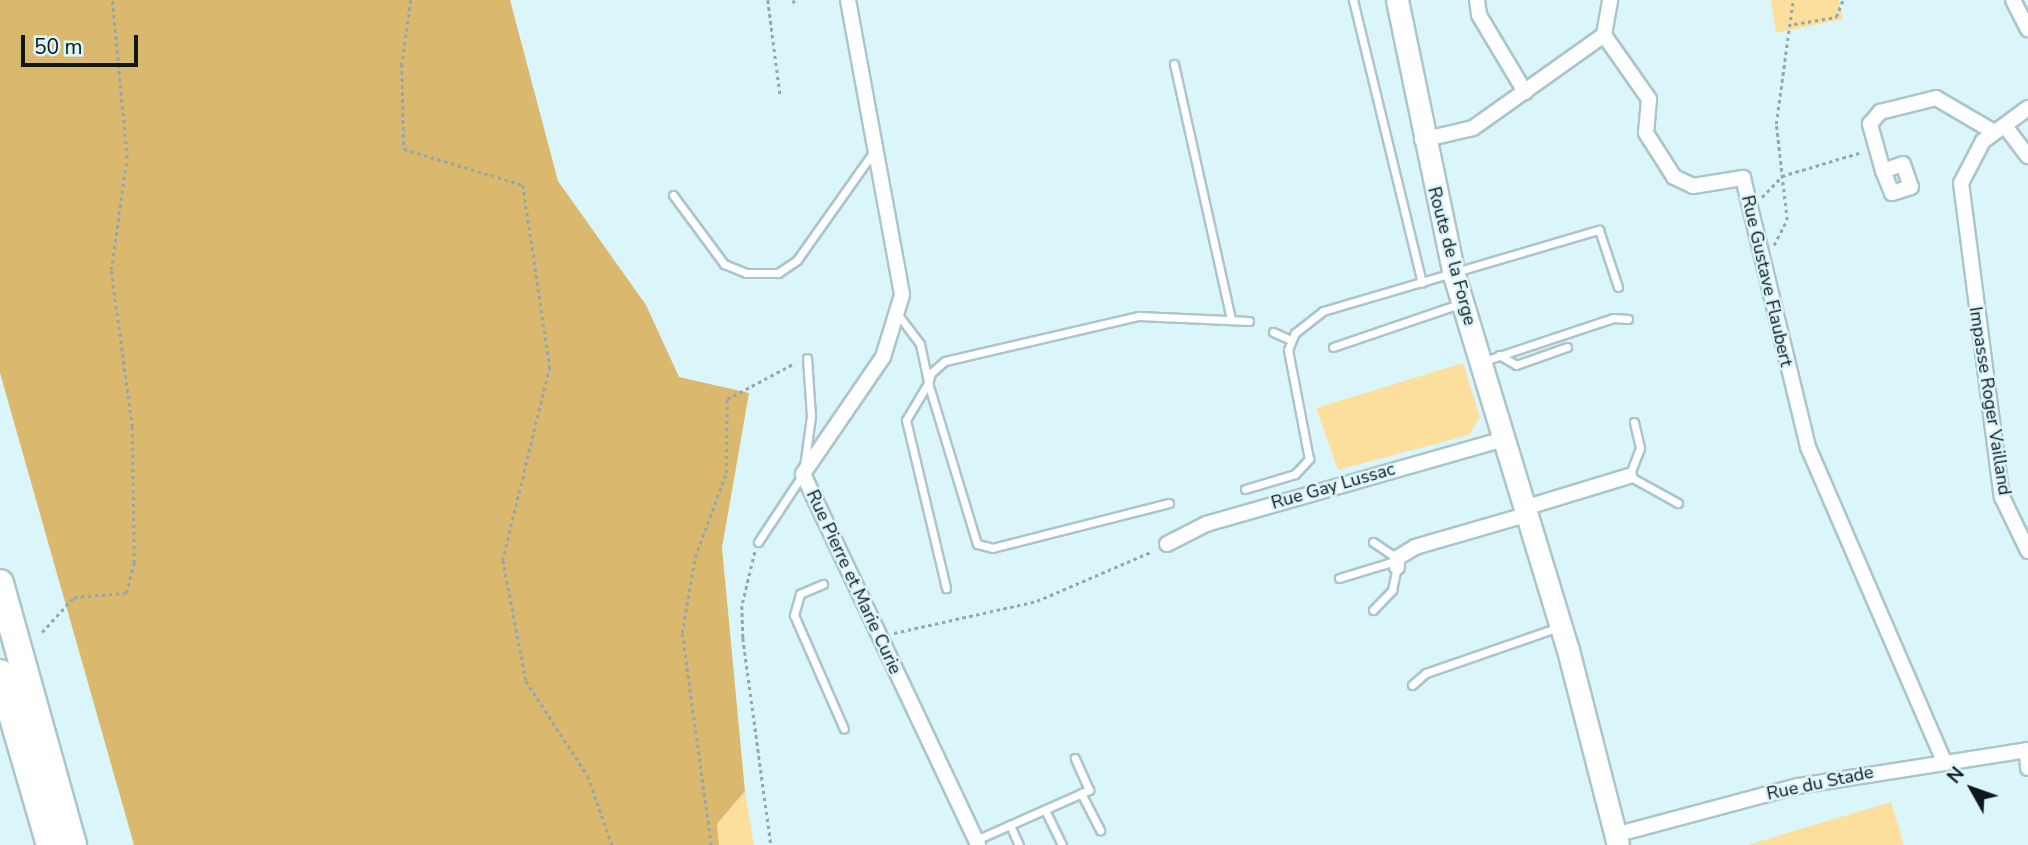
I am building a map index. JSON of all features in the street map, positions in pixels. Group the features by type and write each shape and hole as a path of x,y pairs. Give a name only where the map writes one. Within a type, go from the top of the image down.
{"highway":[{"path":"0,583 72,845"},
{"path":"0,673 50,845"}],"main road":[{"name":"Route de la Forge","path":"1397,0 1422,140 1454,275 1463,303 1490,358 1504,439 1560,626 1616,840"}],"street":[{"name":"Rue Pierre et Marie Curie","path":"848,0 902,274 900,316 883,357 803,474 976,842"},
{"path":"1477,0 1525,92"},
{"path":"1422,140 1473,128 1604,35 1610,0"},
{"path":"2013,0 2028,29"},
{"name":"Rue Gustave Flaubert","path":"1604,35 1649,99 1646,133 1674,177 1693,186 1743,178 1808,447 1944,761"},
{"path":"1883,171 1870,124 1880,113 1936,98 1999,129 2028,156"},
{"name":"Impasse Roger Vailland","path":"2028,108 1999,129 1968,161 1961,183 1966,246 2002,498 2028,551"},
{"name":"Rue Gay Lussac","path":"1167,544 1232,516 1504,439"},
{"path":"1396,562 1525,511 1629,476"},
{"path":"2028,750 2028,768"},
{"name":"Rue du Stade","path":"1616,840 1798,786 1944,761 2028,750"}],"lane":[{"path":"1353,0 1422,283"},
{"path":"1174,64 1231,318"},
{"path":"673,195 724,264 746,272 778,273 797,260 877,147"},
{"path":"1245,489 1295,474 1309,459 1289,360 1291,340 1335,305 1454,275 1599,230 1618,287"},
{"path":"1333,347 1463,303"},
{"path":"900,316 920,344 928,383 977,544 993,548 1169,503"},
{"path":"1490,358 1614,317 1628,319"},
{"path":"946,588 906,420 944,361 1111,321 1231,318 1249,321"},
{"path":"1273,332 1291,340"},
{"path":"1490,358 1516,365 1567,348"},
{"path":"758,542 803,474 811,416 807,358"},
{"path":"1634,422 1640,448 1629,476 1678,503"},
{"path":"1373,542 1396,562"},
{"path":"1339,578 1396,562"},
{"path":"1373,610 1392,590 1396,562"},
{"path":"822,584 800,594 794,615 844,729"},
{"path":"1412,685 1426,673 1560,626"},
{"path":"976,842 1088,790 1075,758"},
{"path":"1081,793 1100,830"},
{"path":"1045,810 1062,845"},
{"path":"1010,825 1019,845"}],"path":[{"path":"42,632 74,597 126,593 134,563 132,427 111,270 127,158 112,0"},
{"path":"411,0 402,64 404,149 523,185 550,367 503,560 526,681 588,776 612,845"},
{"path":"768,0 780,94"},
{"path":"1759,249 1776,245 1784,232 1782,176 1776,124 1794,24 1793,0"},
{"path":"1794,24 1836,17 1843,0"},
{"path":"1750,210 1782,176 1877,148"},
{"path":"711,845 682,633 695,557 726,472 729,395 807,358"},
{"path":"758,542 746,581 743,638 771,845"},
{"path":"880,636 1037,601 1167,544"}],"shaded area":[{"path":"0,0 510,0 558,181 646,305 679,377 749,393 722,548 745,791 717,824 719,845 134,845 0,373"},
{"path":"1771,0 1839,0 1843,19 1776,33"},
{"path":"1463,363 1480,417 1469,435 1338,470 1316,408"},
{"path":"745,791 754,845 719,845 717,824"},
{"path":"1891,802 1904,845 1747,845"}]}
